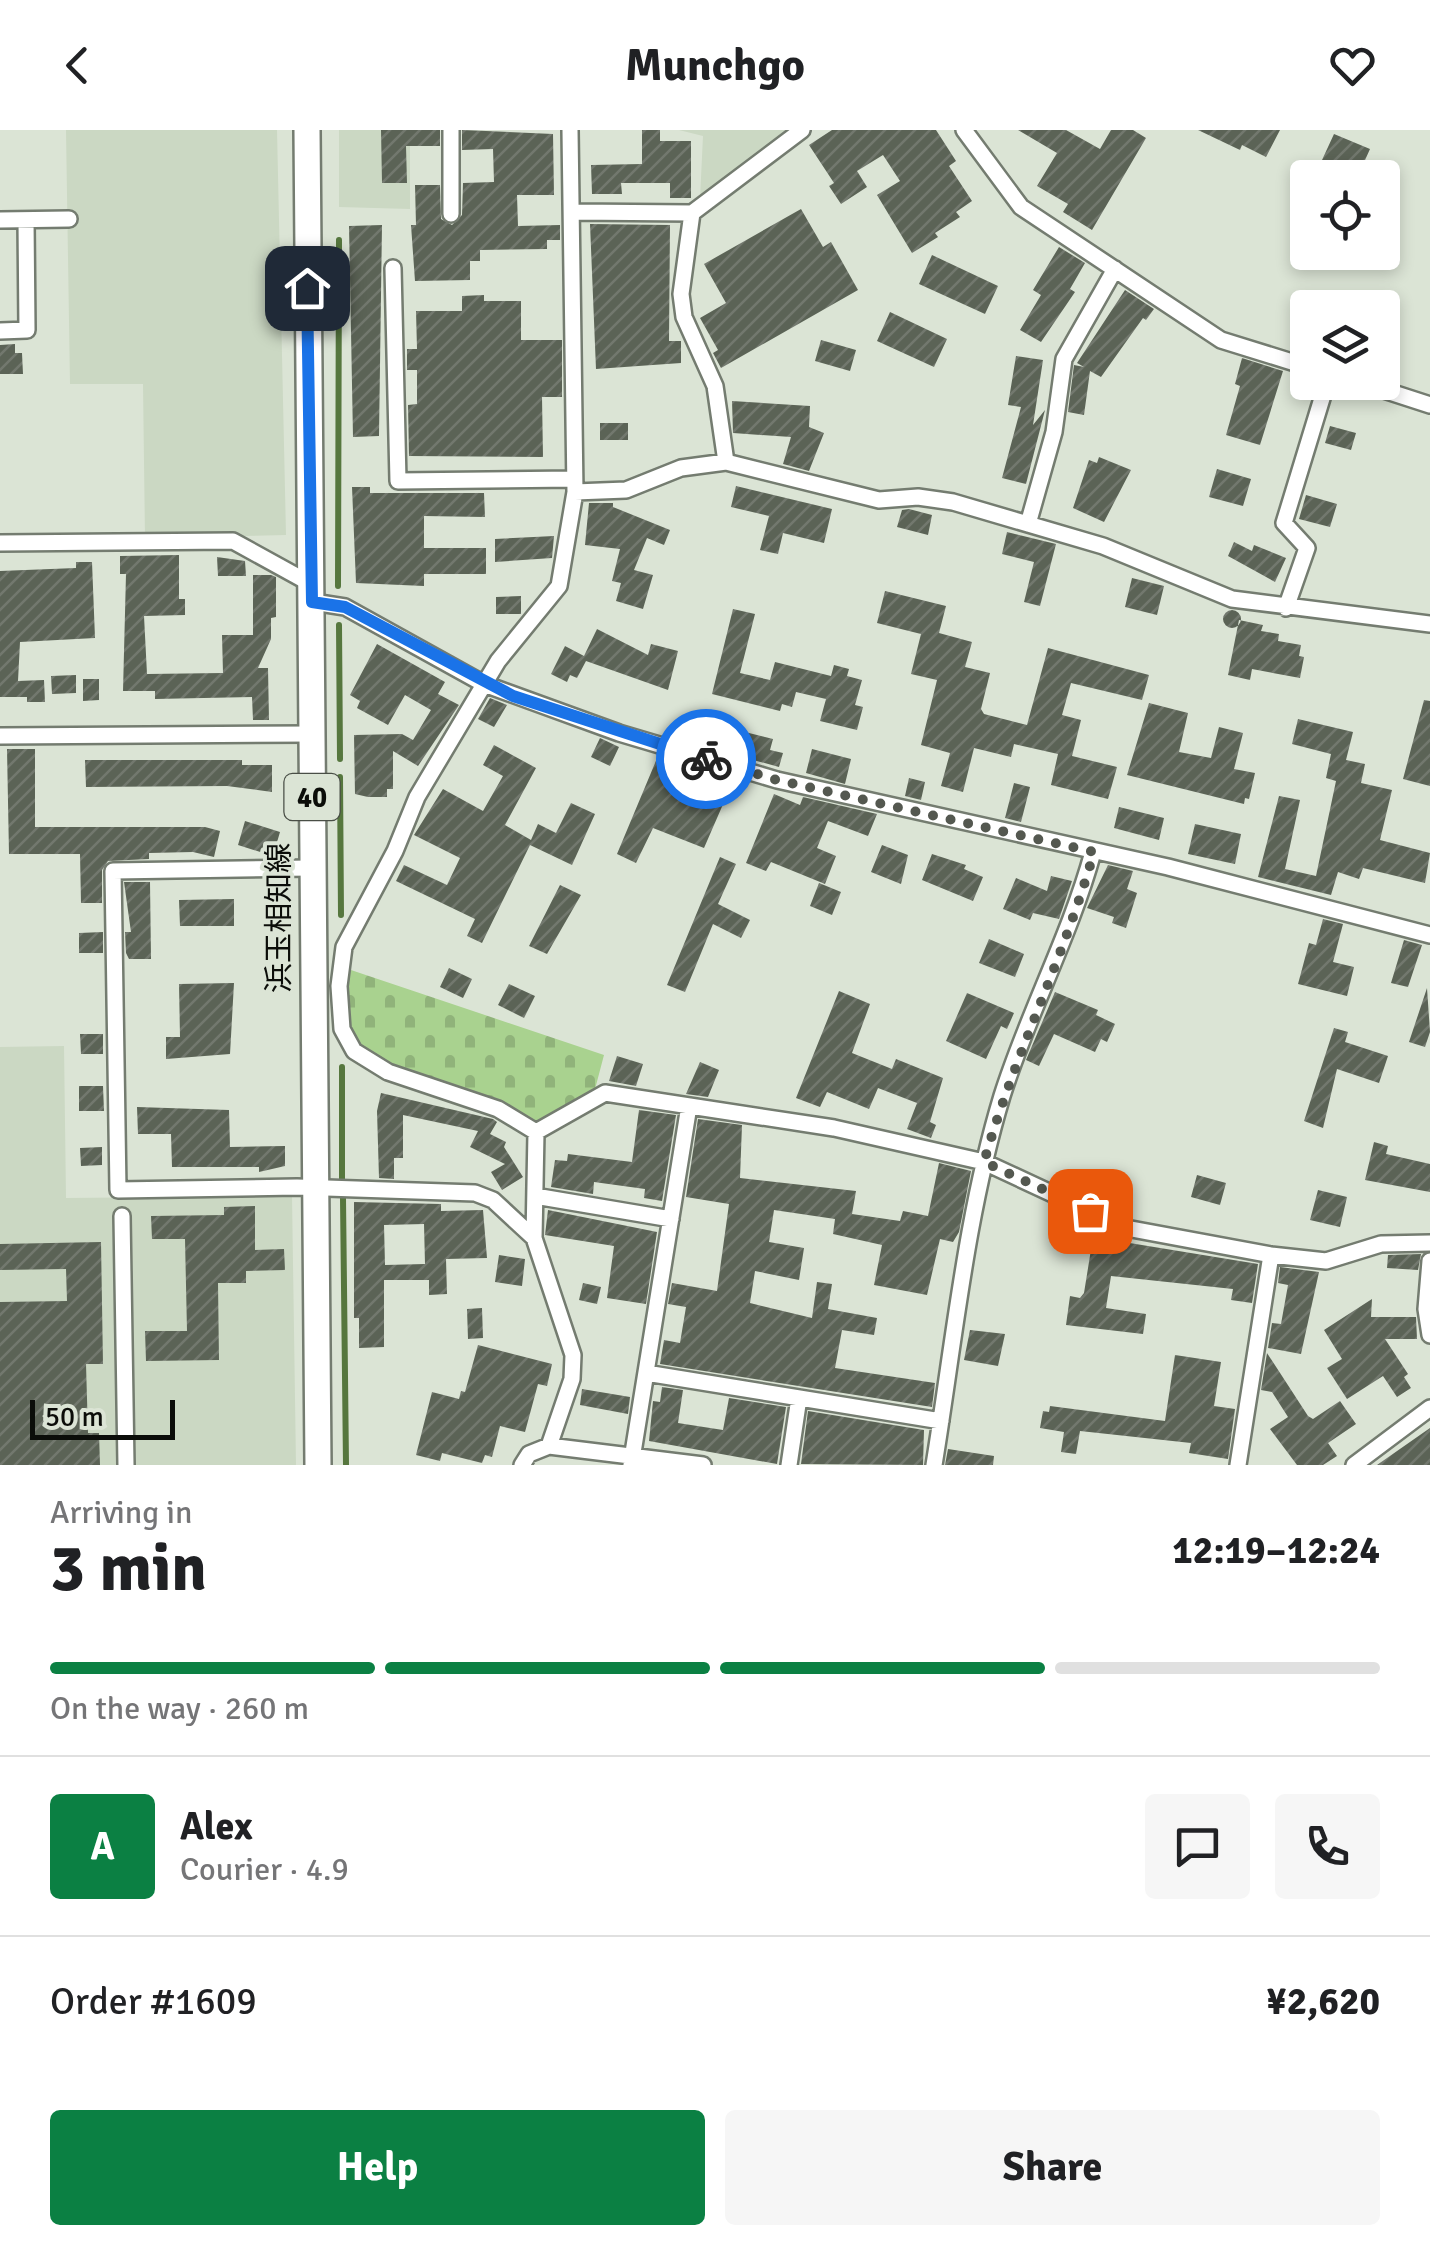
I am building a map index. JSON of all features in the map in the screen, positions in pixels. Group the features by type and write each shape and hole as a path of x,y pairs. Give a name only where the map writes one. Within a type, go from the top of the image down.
{"main road":[{"name":"浜玉相知線","path":"307,130 318,1465"}],"street":[{"path":"450,130 451,214"},
{"path":"536,1132 498,1109 388,1072 354,1051 342,1029 338,986 344,947 395,851 417,797 484,684 559,586 574,485 570,130"},
{"path":"572,212 692,213 802,130"},
{"path":"964,130 1021,207 1221,340 1290,361"},
{"path":"692,213 680,294 684,318 716,386 726,462"},
{"path":"0,220 69,220"},
{"path":"0,331 27,330 26,220"},
{"path":"393,268 398,481 626,490 681,468 726,462 879,500 918,497 953,502 1102,546 1232,599 1430,624"},
{"path":"1028,524 1054,432 1064,360 1114,269"},
{"path":"1400,395 1430,404"},
{"path":"1286,608 1307,548 1284,524 1321,400"},
{"path":"0,544 232,541 312,594 345,607 484,684 619,733 777,780 1168,867 1430,936"},
{"path":"1,736 312,734"},
{"path":"934,1465 984,1162 1004,1091 1075,917 1094,852"},
{"path":"311,868 114,871 118,1190 297,1187 314,1191 475,1194 492,1200 534,1238"},
{"path":"536,1132 605,1093 834,1128 984,1162 1126,1228 1271,1255 1326,1261 1382,1244 1430,1242"},
{"path":"632,1460 690,1106"},
{"path":"536,1132 534,1238 573,1356 572,1378 549,1446"},
{"path":"535,1196 671,1219"},
{"path":"122,1216 126,1465"},
{"path":"1238,1465 1271,1255"},
{"path":"1430,1262 1430,1335"},
{"path":"646,1373 941,1421"},
{"path":"789,1465 799,1398"},
{"path":"1354,1465 1430,1408"},
{"path":"522,1465 529,1454 549,1446 632,1460 704,1465"}],"shaded area":[{"path":"66,130 277,130 286,535 145,538 143,384 70,384"},
{"path":"339,130 410,130 410,209 339,207"},
{"path":"679,130 794,130 700,199 703,136"},
{"path":"64,1046 66,1198 292,1196 296,1465 0,1465 0,1047"}],"green space":[{"path":"348,969 604,1055 594,1093 536,1126 504,1104 383,1062 367,1051 351,1030 346,1004"}],"building":[{"path":"381,130 440,130 440,146 406,146 407,183 382,183"},
{"path":"462,130 553,134 554,195 517,195 518,226 560,225 560,240 547,240 547,249 480,250 480,261 470,261 470,280 415,281 411,225 416,225 415,185 440,185 441,219 452,225 462,215 463,183 494,182 493,149 462,150"},
{"path":"642,130 660,130 660,141 691,141 691,198 670,198 670,183 621,183 622,194 592,194 591,165 642,164"},
{"path":"832,130 936,130 956,161 949,166 972,201 956,212 960,217 935,233 938,237 912,253 877,195 900,181 883,155 857,171 867,187 841,204 829,186 834,183 809,145"},
{"path":"1018,130 1066,130 1100,149 1111,130 1133,130 1146,138 1092,230 1063,212 1068,204 1037,186 1057,153"},
{"path":"1198,130 1280,130 1266,157 1242,145 1240,150"},
{"path":"1334,134 1370,149 1365,160 1322,160"},
{"path":"801,209 823,247 831,242 858,290 721,368 713,353 718,350 700,318 726,303 704,264"},
{"path":"590,224 670,225 669,341 681,341 681,363 596,369"},
{"path":"382,225 379,436 353,437 349,226"},
{"path":"1059,247 1085,263 1070,289 1075,292 1041,342 1020,330 1041,295 1033,290"},
{"path":"932,255 998,286 985,314 919,284"},
{"path":"1125,290 1154,309 1146,320 1143,318 1101,377 1090,371 1084,415 1068,412 1074,365 1084,367 1077,363"},
{"path":"484,295 484,301 521,301 521,340 562,340 562,397 542,397 543,457 409,456 408,405 417,404 417,370 407,370 407,349 417,349 416,311 462,311 462,296"},
{"path":"890,312 947,339 934,367 877,341"},
{"path":"821,340 856,350 850,371 815,361"},
{"path":"15,344 15,353 22,353 23,374 0,374 0,345"},
{"path":"1016,356 1043,360 1033,425 1045,410 1026,484 1002,478 1021,407 1008,405"},
{"path":"1242,358 1283,371 1260,445 1226,435 1240,386 1235,384"},
{"path":"732,401 810,406 809,427 824,433 809,471 783,464 791,437 733,433"},
{"path":"600,423 628,423 628,440 600,440"},
{"path":"1330,426 1356,433 1351,450 1325,443"},
{"path":"1099,457 1131,470 1104,522 1073,508 1089,460 1097,463"},
{"path":"1217,469 1251,479 1243,506 1209,497"},
{"path":"736,486 832,509 824,543 783,533 778,554 760,550 769,516 731,507"},
{"path":"352,487 370,487 370,493 484,493 485,517 424,516 424,548 486,548 486,574 424,574 424,586 356,583"},
{"path":"1306,495 1337,504 1330,527 1299,519"},
{"path":"589,503 613,503 613,507 670,530 664,545 647,538 634,570 653,575 643,609 616,601 621,583 612,581 620,549 585,545"},
{"path":"902,510 932,515 928,535 897,527"},
{"path":"1007,532 1056,544 1040,606 1024,602 1034,562 1002,554"},
{"path":"554,536 552,558 495,562 495,539"},
{"path":"1234,542 1252,551 1254,545 1286,558 1275,582 1228,556"},
{"path":"179,555 179,599 185,599 185,615 144,616 147,674 223,673 222,635 253,635 253,575 271,575 276,577 276,617 271,618 271,639 258,668 268,668 269,720 253,720 252,697 155,699 155,691 123,691 126,574 120,574 120,556"},
{"path":"217,557 245,561 246,576 218,576"},
{"path":"76,562 92,562 95,638 20,642 18,681 44,680 45,702 0,697 0,571 76,568"},
{"path":"1132,578 1164,586 1157,615 1125,607"},
{"path":"885,591 946,606 939,633 972,642 965,667 990,673 981,709 984,714 1027,725 1048,648 1149,675 1142,700 1071,683 1062,715 1081,720 1072,756 1117,767 1108,799 1051,785 1058,754 1014,744 1011,757 974,748 963,792 941,786 950,753 921,745 937,680 911,674 921,634 877,623"},
{"path":"521,596 521,614 496,614 496,597"},
{"path":"733,609 755,614 740,673 770,680 775,662 831,676 834,665 849,669 847,676 862,680 855,705 863,707 857,730 820,721 826,699 796,692 792,707 782,704 780,711 712,694"},
{"path":"1232,610 1241,619 1232,628 1223,619"},
{"path":"1239,620 1263,625 1261,631 1279,634 1278,641 1301,645 1299,656 1304,657 1300,678 1252,669 1250,680 1228,675"},
{"path":"597,629 648,655 651,644 678,651 668,690 586,661 577,678 570,675 567,682 551,674 565,646 584,656"},
{"path":"377,644 445,682 438,694 459,705 418,766 393,751 393,789 387,789 387,797 355,794 354,735 402,734 413,740 431,710 405,695 388,725 357,708 360,701 350,695"},
{"path":"76,675 76,693 52,694 51,676"},
{"path":"83,679 99,679 99,700 83,701"},
{"path":"490,698 507,705 494,727 478,719"},
{"path":"1424,700 1430,701 1430,786 1403,779"},
{"path":"1149,703 1188,713 1179,752 1211,758 1219,727 1243,733 1234,769 1255,773 1249,799 1245,798 1244,804 1127,775"},
{"path":"1298,719 1353,732 1346,760 1365,764 1361,783 1392,790 1380,840 1430,853 1425,883 1363,868 1359,879 1338,872 1331,895 1258,877 1279,796 1300,800 1285,869 1316,876 1336,781 1326,778 1331,754 1292,744"},
{"path":"705,722 773,739 770,750 783,753 779,767 699,745"},
{"path":"600,738 619,747 610,766 591,757"},
{"path":"494,745 536,768 505,825 531,840 538,824 556,833 571,803 595,814 572,865 530,845 482,943 467,936 475,919 396,881 404,865 447,885 460,858 414,835 443,789 483,811 503,776 483,765"},
{"path":"7,749 35,749 35,827 205,827 220,831 214,857 193,852 149,853 149,859 108,861 102,870 102,903 81,903 80,854 9,854"},
{"path":"812,749 851,759 845,784 806,773"},
{"path":"658,756 734,779 704,848 653,828 636,863 617,854"},
{"path":"85,760 242,760 242,765 272,765 272,792 227,786 86,787"},
{"path":"909,778 925,782 921,800 905,796"},
{"path":"1014,783 1030,787 1021,822 1005,818"},
{"path":"774,794 800,805 803,797 877,814 868,836 828,821 817,848 836,856 825,884 771,862 766,871 746,863"},
{"path":"1119,807 1164,818 1159,840 1114,828"},
{"path":"245,821 280,832 273,856 238,845"},
{"path":"1195,824 1241,834 1235,864 1188,854"},
{"path":"882,845 908,855 901,884 871,872"},
{"path":"932,854 966,865 964,869 983,877 973,901 922,880"},
{"path":"720,857 736,864 718,904 750,920 741,938 713,924 685,992 667,985"},
{"path":"1108,865 1133,871 1127,889 1137,893 1126,928 1112,923 1114,917 1087,908"},
{"path":"1051,876 1072,881 1059,919 1033,913 1030,920 1003,909 1016,878 1047,891"},
{"path":"124,882 150,882 151,959 129,959 126,953 125,932 131,932"},
{"path":"819,883 841,892 832,915 810,906"},
{"path":"560,885 581,895 547,954 529,946"},
{"path":"234,899 234,926 180,926 179,900"},
{"path":"1323,919 1343,924 1333,962 1354,967 1347,996 1298,984 1309,943 1316,945"},
{"path":"103,932 103,953 79,953 79,933"},
{"path":"989,939 1024,954 1015,977 979,963"},
{"path":"1404,940 1422,945 1408,987 1391,983"},
{"path":"449,968 472,979 463,998 440,987"},
{"path":"234,983 230,1054 166,1059 166,1037 180,1037 179,984"},
{"path":"509,984 535,996 524,1018 498,1005"},
{"path":"1427,988 1430,1032 1425,1047 1409,1042"},
{"path":"839,991 870,1004 852,1053 892,1069 896,1059 943,1078 930,1122 936,1125 931,1138 907,1129 917,1103 878,1088 869,1109 827,1092 820,1107 796,1098"},
{"path":"1055,992 1098,1010 1096,1015 1115,1024 1107,1042 1101,1039 1095,1052 1054,1034 1039,1066 1026,1060"},
{"path":"967,993 1014,1013 1007,1029 1001,1026 986,1059 946,1041"},
{"path":"1334,1028 1348,1032 1345,1042 1388,1056 1379,1083 1337,1069 1323,1128 1304,1121"},
{"path":"80,1034 103,1034 103,1054 81,1054"},
{"path":"617,1056 643,1064 636,1086 609,1081"},
{"path":"700,1062 719,1070 708,1097 686,1094"},
{"path":"79,1086 103,1086 104,1111 79,1111"},
{"path":"381,1093 493,1119 497,1122 490,1134 506,1142 504,1147 523,1177 502,1190 491,1172 505,1164 470,1147 478,1131 403,1115 403,1158 394,1158 394,1179 379,1178 377,1111"},
{"path":"137,1107 229,1110 230,1147 285,1146 285,1166 259,1172 259,1167 172,1167 171,1134 138,1134"},
{"path":"639,1110 676,1115 662,1201 644,1198 645,1189 594,1182 593,1194 551,1187 555,1160 567,1161 568,1154 632,1162"},
{"path":"698,1119 742,1125 740,1178 856,1191 852,1214 900,1221 903,1211 928,1216 939,1163 971,1171 959,1232 953,1242 940,1239 927,1295 874,1285 882,1245 833,1234 835,1219 774,1210 769,1242 804,1248 799,1280 755,1271 750,1303 812,1318 817,1282 832,1284 828,1309 877,1318 874,1335 842,1330 835,1368 935,1383 932,1407 660,1364 664,1340 680,1343 686,1307 668,1304 672,1283 717,1291 729,1204 686,1197"},
{"path":"1374,1142 1388,1146 1386,1154 1430,1164 1430,1192 1365,1180"},
{"path":"102,1147 102,1165 81,1166 80,1148"},
{"path":"1197,1175 1226,1183 1220,1205 1191,1197"},
{"path":"1318,1190 1347,1197 1340,1227 1310,1220"},
{"path":"354,1202 441,1204 441,1211 483,1210 487,1258 446,1259 447,1294 429,1295 429,1280 384,1280 384,1347 359,1348 359,1318 354,1318","holes":["424,1224 425,1264 385,1265 384,1225"]},
{"path":"255,1206 255,1250 284,1249 285,1270 246,1271 246,1283 218,1283 219,1360 146,1361 145,1331 187,1331 185,1239 152,1239 151,1216 224,1215 224,1207"},
{"path":"548,1210 657,1232 646,1304 607,1298 614,1246 545,1235"},
{"path":"1093,1237 1258,1264 1252,1303 1231,1300 1233,1289 1111,1276 1106,1308 1146,1314 1143,1334 1066,1325 1070,1296 1080,1298 1084,1293"},
{"path":"101,1242 103,1364 86,1364 88,1433 99,1433 100,1465 0,1465 0,1302 67,1301 66,1269 0,1270 0,1244"},
{"path":"1421,1254 1418,1270 1387,1268 1388,1255"},
{"path":"499,1255 525,1259 522,1286 495,1282"},
{"path":"1280,1267 1319,1272 1301,1354 1268,1348 1272,1323 1281,1324 1288,1285 1278,1283"},
{"path":"583,1283 601,1287 597,1304 579,1300"},
{"path":"1372,1299 1371,1317 1416,1317 1417,1339 1385,1339 1408,1374 1404,1377 1411,1388 1397,1397 1383,1376 1347,1399 1327,1368 1342,1359 1324,1330"},
{"path":"482,1308 483,1338 468,1339 467,1309"},
{"path":"970,1330 1005,1334 998,1366 964,1360"},
{"path":"478,1345 552,1364 547,1386 538,1384 525,1432 500,1426 492,1457 485,1455 482,1463 442,1453 440,1461 416,1455 432,1392 459,1399 461,1391 465,1392"},
{"path":"1267,1353 1308,1416 1313,1419 1340,1401 1356,1424 1328,1443 1337,1456 1323,1465 1297,1465 1270,1429 1288,1417 1272,1392 1261,1390"},
{"path":"1175,1355 1221,1362 1214,1406 1235,1409 1228,1459 1189,1453 1191,1443 1080,1431 1076,1454 1061,1452 1064,1432 1040,1428 1043,1411 1049,1412 1050,1406 1165,1421"},
{"path":"662,1387 683,1390 678,1423 723,1430 729,1398 786,1407 777,1464 649,1441 653,1401 660,1402"},
{"path":"582,1389 630,1397 628,1414 580,1405"},
{"path":"808,1411 924,1430 923,1465 801,1464"},
{"path":"1430,1428 1430,1465 1377,1465"},
{"path":"948,1449 994,1456 993,1465 945,1465"}],"waterway":[{"path":"338,586 339,240"},
{"path":"339,625 340,759"},
{"path":"340,777 341,915"},
{"path":"342,1067 342,1184"},
{"path":"343,1198 346,1465"}],"way so far":[{"path":"706,759 777,780 1094,852 1075,917 1004,1091 984,1162 1090,1211"}],"route":[{"path":"307,288 312,602 345,607 513,696 706,759"}]}
